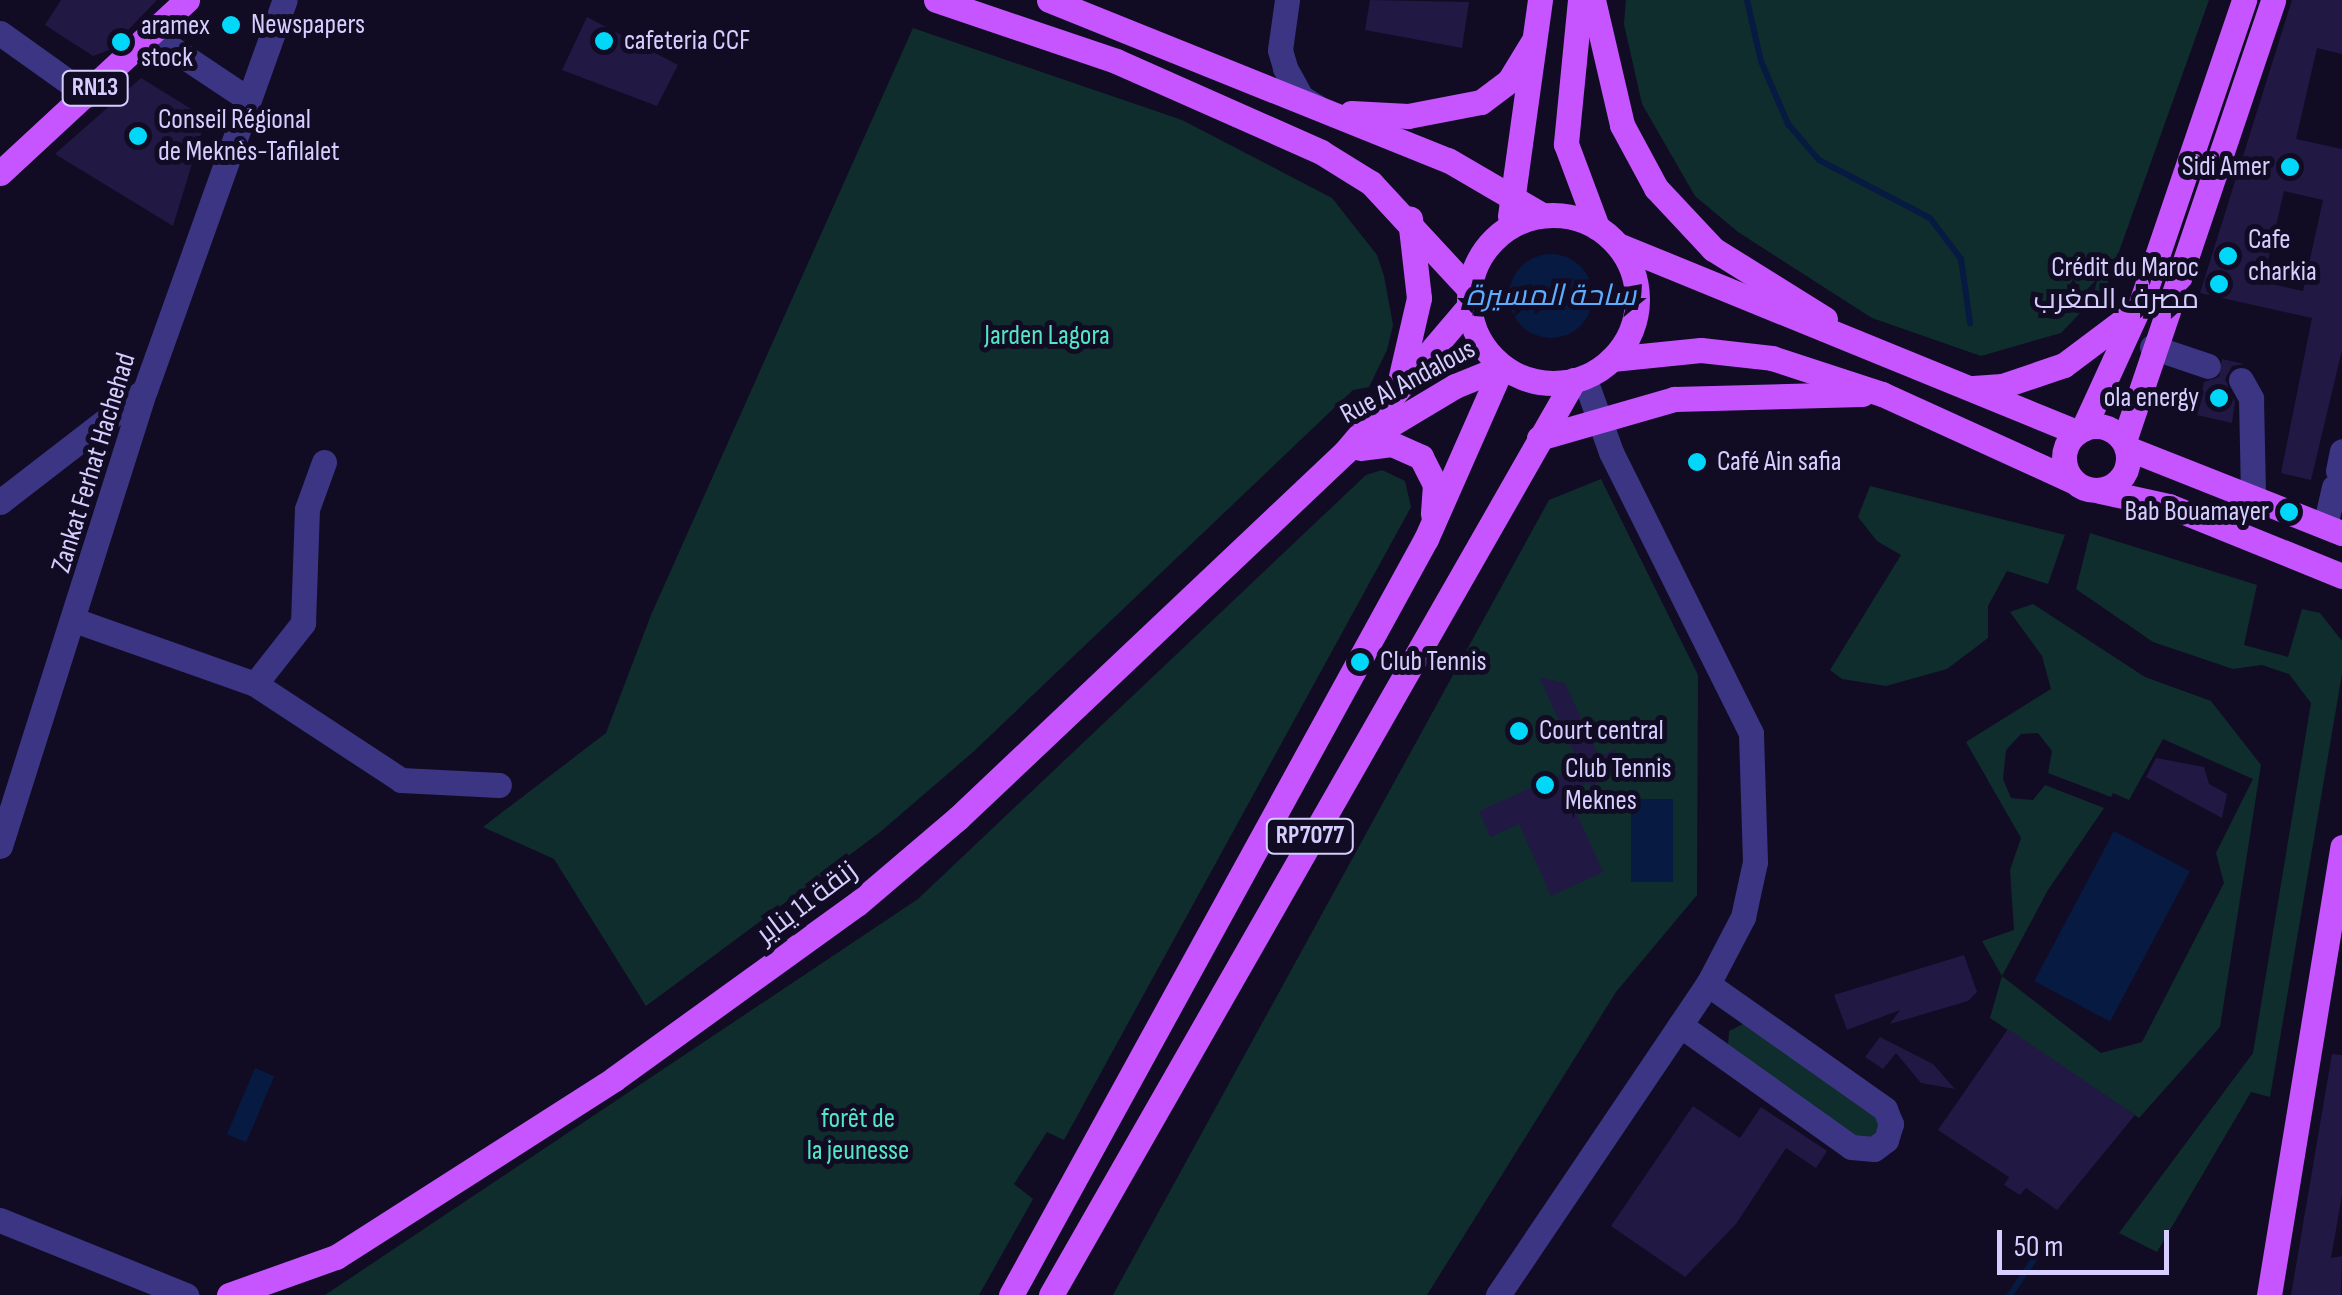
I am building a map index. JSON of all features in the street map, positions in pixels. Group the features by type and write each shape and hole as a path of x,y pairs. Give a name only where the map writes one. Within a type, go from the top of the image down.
{"main road":[{"name":"RN13","path":"0,173 187,0"},
{"path":"936,0 1116,62 1258,120 1371,183 1410,219 1470,297 1484,346 1502,367 1546,382 1579,378"},
{"path":"1050,0 1448,160 1511,214 1542,215 1597,227 1618,245 1889,359 2080,430 2110,428 2126,444 2333,530"},
{"path":"1470,297 1490,243 1511,214 1540,0"},
{"path":"1580,0 1566,144 1597,227"},
{"path":"1592,0 1622,126 1670,207 1713,248 1889,359"},
{"path":"2073,481 2064,450 2080,430 2142,300 2244,0"},
{"path":"2100,491 2124,476 2126,444 2152,347 2273,0"},
{"path":"1323,110 1408,116 1481,102 1509,81 1534,40"},
{"path":"1398,386 1419,298 1410,219"},
{"path":"1612,359 1627,339 1637,291 1618,245"},
{"name":"Rue Al Andalous","path":"1345,452 1470,297"},
{"path":"1964,389 2002,386 2064,365 2123,324 2142,300"},
{"path":"1612,359 1739,351 1882,394 2073,481 2170,506 2342,576"},
{"name":"RP7077","path":"1051,1295 1538,438 1579,378 1612,359"},
{"name":"Rue Al Andalous","path":"1345,452 1455,386 1502,367"},
{"name":"RP7077","path":"1011,1295 1426,539 1502,367"},
{"path":"1538,438 1598,420 1713,396 1882,394"},
{"path":"1345,452 1392,444 1421,458 1435,484 1426,539"},
{"name":"زنقة 11 يناير","path":"229,1295 336,1257 614,1079 804,945 958,818 1345,452"},
{"path":"2269,1295 2342,847"}],"street":[{"name":"Zankat Ferhat Hachehad","path":"0,846 77,621 146,390 285,0"},
{"path":"1288,0 1282,24 1285,68 1301,97 1323,110"},
{"path":"0,33 87,95"},
{"path":"152,35 248,99"},
{"path":"2152,347 2208,366"},
{"path":"1498,1295 1708,984 1743,916 1752,876 1757,809 1751,733 1579,378"},
{"path":"2241,380 2251,398 2253,497"},
{"path":"0,502 146,390"},
{"path":"255,684 304,623 308,509 324,462"},
{"path":"2333,530 2338,470"},
{"path":"77,621 255,684 402,780 499,785"},
{"path":"1680,1025 1851,1146 1874,1149 1886,1140 1889,1116 1879,1104 1708,984"},
{"path":"0,1220 186,1295"}],"green space":[{"path":"1626,0 2209,0 2107,285 2061,333 1981,356 1872,318 1738,232 1695,196 1642,104 1624,24"},
{"name":"Jarden Lagora","path":"913,28 1182,120 1332,198 1377,255 1393,325 1387,350 1369,387 1353,390 972,753 879,833 646,1006 554,859 483,827 606,733 651,615"},
{"name":"forêt de la jeunesse","path":"1382,470 1405,481 1411,507 1064,1140 1047,1132 1014,1184 1033,1199 979,1295 325,1295 918,899 1366,475"},
{"name":"Club Tennis Meknes","path":"1601,479 1698,675 1697,895 1616,992 1427,1295 1113,1295 1549,500"},
{"path":"1870,486 2065,535 2048,584 2007,571 1988,606 1988,638 1947,669 1886,686 1842,679 1830,670 1901,555 1877,541 1858,517"},
{"path":"2090,533 2257,585 2244,645 2288,657 2302,609 2320,613 2342,641 2342,674 2270,1097 2251,1092 2157,1252 2119,1233 2253,1053 2311,703 2289,674 2262,665 2233,669 2153,642 2076,589"},
{"path":"2033,604 2145,677 2211,701 2261,765 2220,1027 2139,1118 1990,1018 2002,976 1982,941 2014,930 2010,870 2021,838 1966,742 2051,689 2042,656 2010,612","holes":["2038,733 2052,751 2048,773 2111,797 2113,793 2129,800 2163,739 2253,779 2216,853 2224,883 2142,1042 2101,1053 2002,976 2048,890 2104,808 2045,785 2033,800 2011,798 2003,779 2006,750 2021,734"]},
{"path":"1743,1024 1873,1110 1880,1123 1874,1136 1859,1139 1728,1046 1729,1031"}],"water":[{"name":"ساحة المسيرة","path":"1551,254 1574,261 1586,273 1593,296 1586,319 1574,331 1551,338 1528,331 1516,319 1509,296 1516,273 1528,261"},
{"path":"1631,799 1673,799 1673,882 1631,882"},
{"path":"2114,831 2190,871 2110,1021 2034,981"},
{"path":"255,1068 274,1076 246,1142 227,1134"}],"building":[{"path":"61,0 157,0 109,50 93,56 45,25"},
{"path":"1370,0 1469,2 1462,48 1365,30"},
{"name":"Sidi Amer","path":"2292,0 2342,0 2342,54 2317,48 2296,139 2342,149 2342,350 2311,480 2281,473 2312,318 2200,293","holes":["2284,191 2323,200 2303,291 2263,282"]},
{"name":"cafeteria CCF","path":"587,17 678,65 657,106 562,70"},
{"name":"Conseil Régional de Meknès-Tafilalet","path":"141,78 206,118 173,226 55,154"},
{"name":"ola energy","path":"2222,359 2244,364 2232,366 2225,379 2235,402 2232,423 2197,415 2204,382 2219,377"},
{"path":"1539,677 1565,683 1599,757 1616,749 1592,791 1588,782 1567,792 1603,872 1551,896 1519,824 1490,837 1479,811 1580,766"},
{"path":"2156,758 2204,767 2209,784 2227,794 2222,818 2146,777"},
{"path":"1964,955 1977,992 1968,1001 1890,1024 1900,1010 1847,1030 1834,995"},
{"path":"2008,1029 2135,1115 2057,1210 2026,1188 2020,1195 2004,1185 2009,1177 1938,1130"},
{"path":"1880,1037 1933,1064 1955,1089 1921,1083 1896,1053 1883,1069 1865,1057"},
{"path":"2332,1054 2342,1055 2342,1195 2331,1258 2342,1256 2341,1295 2291,1295"},
{"path":"1693,1106 1740,1138 1761,1107 1827,1151 1816,1168 1786,1148 1736,1224 1685,1277 1611,1226"}],"waterway":[{"path":"1747,0 1761,61 1788,124 1819,160 1930,218 1961,259 1970,323"},
{"path":"2010,1295 2037,1255"}],"place":[{"name":"Newspapers","path":"231,25"},
{"name":"cafeteria CCF","path":"604,41"},
{"name":"aramex stock","path":"121,42"},
{"name":"Conseil Régional de Meknès-Tafilalet","path":"138,136"},
{"name":"Sidi Amer","path":"2290,167"},
{"name":"Cafe charkia","path":"2228,256"},
{"name":"Crédit du Maroc مصرف المغرب","path":"2219,284"},
{"name":"ola energy","path":"2219,398"},
{"name":"Café Ain safia","path":"1697,462"},
{"name":"Bab Bouamayer","path":"2289,512"},
{"name":"Club Tennis","path":"1360,662"},
{"name":"Court central","path":"1519,731"},
{"name":"Club Tennis Meknes","path":"1545,785"}]}
